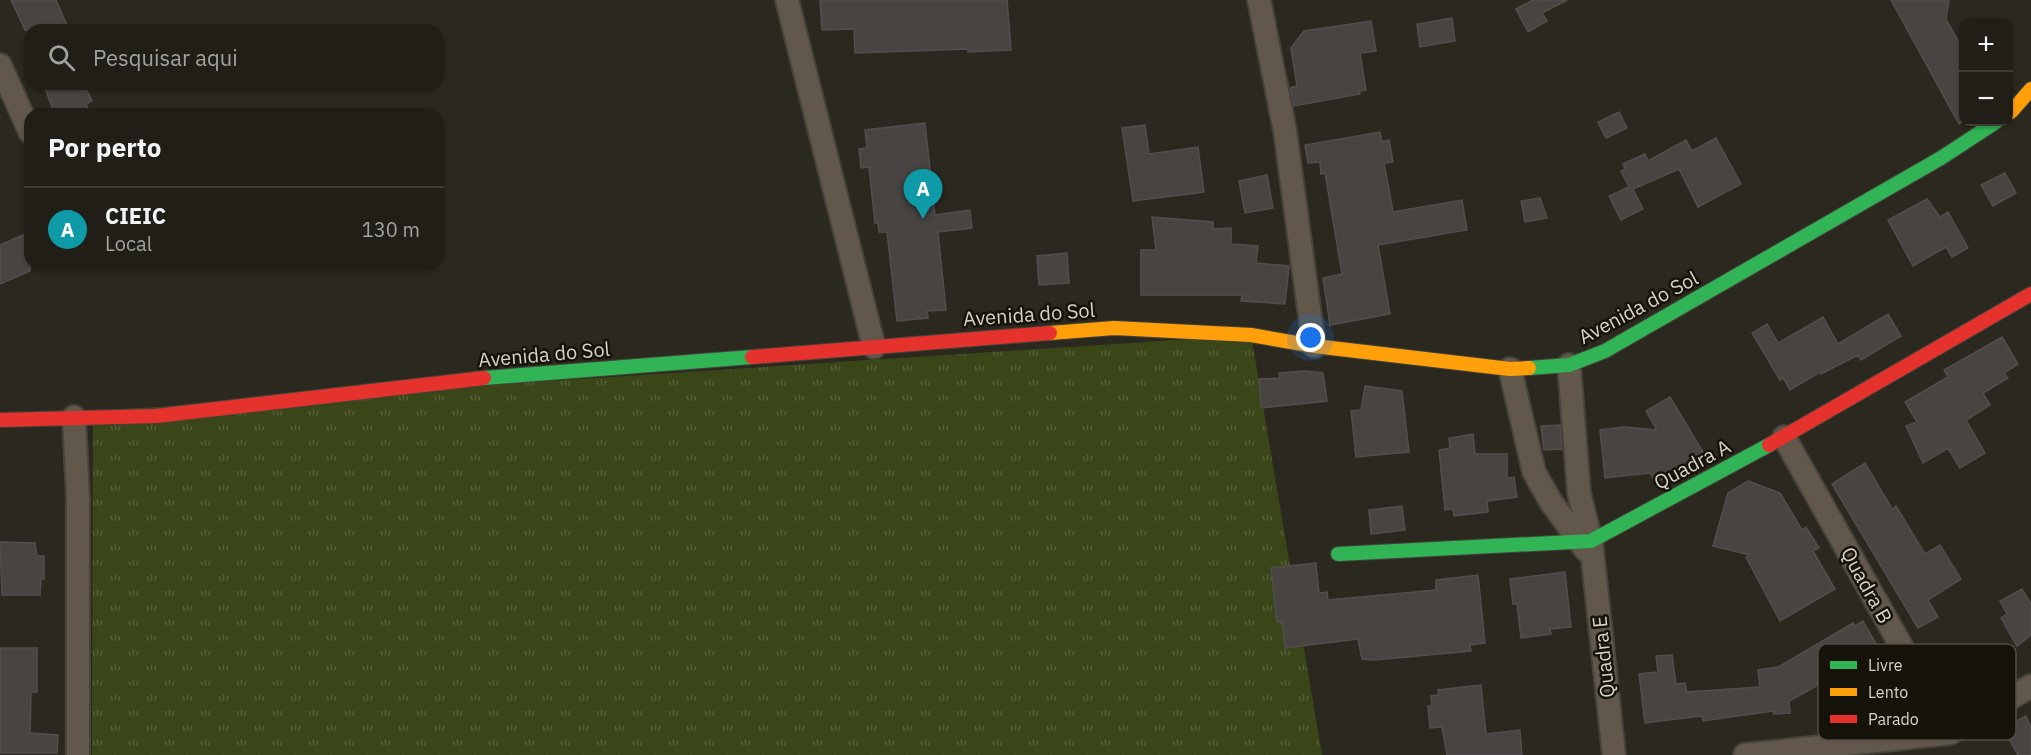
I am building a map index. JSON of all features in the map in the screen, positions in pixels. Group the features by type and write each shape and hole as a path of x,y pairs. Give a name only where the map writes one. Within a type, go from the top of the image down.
{"street":[{"path":"787,0 874,347"},
{"path":"1259,0 1285,131 1314,346"},
{"path":"0,65 24,119"},
{"path":"2013,110 2031,89"},
{"path":"2013,111 2031,101"},
{"name":"Avenida do Sol","path":"0,420 156,416 493,377 1114,328 1251,335 1314,346 1510,369 1569,365 1605,351 1941,158 1990,126"},
{"name":"Quadra A","path":"1338,554 1588,547 2031,294"},
{"name":"Quadra E","path":"1569,365 1579,493 1614,755"},
{"path":"1510,369 1534,472 1551,502 1588,547"},
{"path":"74,417 78,510 78,755"},
{"name":"Quadra B","path":"1784,437 1900,644"},
{"path":"2016,695 2031,686"},
{"path":"1745,755 1885,740"}],"green space":[{"path":"1251,335 1322,755 92,755 93,411"}],"building":[{"path":"11,0 56,0 66,24 24,24 24,28"},
{"path":"820,0 1007,0 1011,50 968,52 968,49 855,53 854,29 822,30"},
{"path":"1533,0 1567,0 1542,13 1547,21 1528,32 1516,9"},
{"path":"1891,0 1949,0 1946,19 1959,43 1959,124"},
{"path":"1452,18 1455,41 1420,47 1417,24"},
{"path":"1371,21 1376,51 1360,53 1366,90 1359,91 1360,94 1294,106 1290,88 1297,86 1291,48 1304,31"},
{"path":"45,90 87,90 92,101 86,104 88,108 53,108"},
{"path":"1619,112 1627,128 1606,138 1598,122"},
{"path":"925,123 935,215 970,210 972,228 938,232 946,310 927,311 928,318 897,321 887,232 879,232 878,223 875,223 869,167 861,168 859,149 867,148 865,130"},
{"path":"1145,125 1149,154 1198,147 1204,192 1133,201 1122,128"},
{"path":"1380,132 1382,142 1389,140 1393,162 1384,163 1393,212 1462,200 1467,230 1378,245 1390,314 1330,325 1323,278 1342,274 1325,173 1321,174 1320,162 1308,163 1305,145"},
{"path":"1716,138 1741,184 1698,207 1679,169 1633,189 1643,209 1621,220 1609,196 1629,187 1621,171 1625,169 1623,164 1645,154 1648,161 1686,140 1692,151"},
{"path":"2005,173 2016,193 1993,206 1981,185"},
{"path":"1267,175 1273,208 1245,213 1239,181"},
{"path":"1540,198 1547,218 1525,222 1521,201"},
{"path":"1927,199 1940,217 1948,212 1968,248 1952,257 1946,247 1913,266 1888,220"},
{"path":"1152,217 1213,222 1213,229 1231,228 1231,244 1258,246 1256,263 1289,266 1285,304 1241,301 1242,295 1141,295 1141,250 1156,250"},
{"path":"24,235 24,270 30,271 0,284 0,245"},
{"path":"1067,253 1069,283 1039,285 1037,256"},
{"path":"1888,314 1901,336 1861,360 1858,355 1821,374 1820,372 1790,390 1783,378 1780,380 1752,333 1767,324 1778,343 1823,317 1838,344"},
{"path":"2002,337 2018,364 2004,373 2008,378 1983,393 1990,405 1966,420 1985,453 1960,468 1948,448 1923,463 1906,426 1917,422 1905,402 1948,377 1944,370"},
{"path":"1306,371 1323,373 1327,401 1261,408 1259,379 1280,378 1279,373"},
{"path":"1365,386 1402,391 1409,452 1356,457 1351,411 1361,410"},
{"path":"1670,397 1704,454 1656,483 1650,473 1605,478 1600,430 1624,427 1657,430 1646,411"},
{"path":"1560,425 1562,449 1544,450 1541,426"},
{"path":"1473,434 1475,454 1507,454 1507,478 1514,477 1517,497 1487,501 1488,512 1454,516 1453,509 1445,510 1439,450 1450,448 1449,438"},
{"path":"1865,463 1892,509 1896,506 1925,554 1940,545 1961,579 1928,600 1938,617 1918,628 1832,484"},
{"path":"1748,481 1780,493 1802,530 1806,527 1819,548 1813,551 1835,589 1780,621 1746,557 1750,555 1713,546 1728,493"},
{"path":"1402,506 1405,530 1371,534 1369,510"},
{"path":"0,542 35,543 37,556 44,556 44,579 41,579 40,595 2,595"},
{"path":"1316,563 1319,593 1327,592 1328,600 1436,590 1436,580 1478,575 1485,643 1470,645 1471,651 1374,660 1362,659 1358,639 1285,648 1282,621 1277,622 1271,568"},
{"path":"1565,572 1571,627 1550,629 1551,634 1521,638 1517,604 1513,604 1510,579"},
{"path":"2022,589 2031,604 2031,635 2017,646 2001,618 2007,614 2000,601"},
{"path":"1863,621 1876,644 1818,644 1818,685 1789,701 1790,713 1774,714 1773,711 1703,721 1702,716 1645,723 1639,674 1658,672 1656,656 1672,655 1676,684 1685,683 1687,692 1760,687 1758,670 1778,667 1853,623 1855,626"},
{"path":"0,648 37,648 37,692 31,692 30,733 58,735 57,753 0,753"},
{"path":"1481,685 1486,734 1520,730 1522,755 1447,755 1442,727 1430,728 1428,706 1432,706 1431,696 1439,695 1438,690"},
{"path":"2026,716 2031,728 2031,755 2018,755 2010,740 2016,740 2016,721"}],"traffic: fast":[{"path":"1529,368 1569,365 1605,351 1941,158 1990,126"},
{"path":"484,378 752,357"},
{"path":"1338,554 1591,541 1769,445"}],"traffic: slow":[{"path":"2013,110 2031,89"},
{"path":"1050,333 1114,328 1251,335 1314,346 1510,369 1529,368"}],"traffic: jam":[{"path":"1769,445 2031,294"},
{"path":"752,357 1050,333"},
{"path":"0,420 156,416 484,378"}],"place":[{"name":"CIEIC","path":"923,219"}]}
